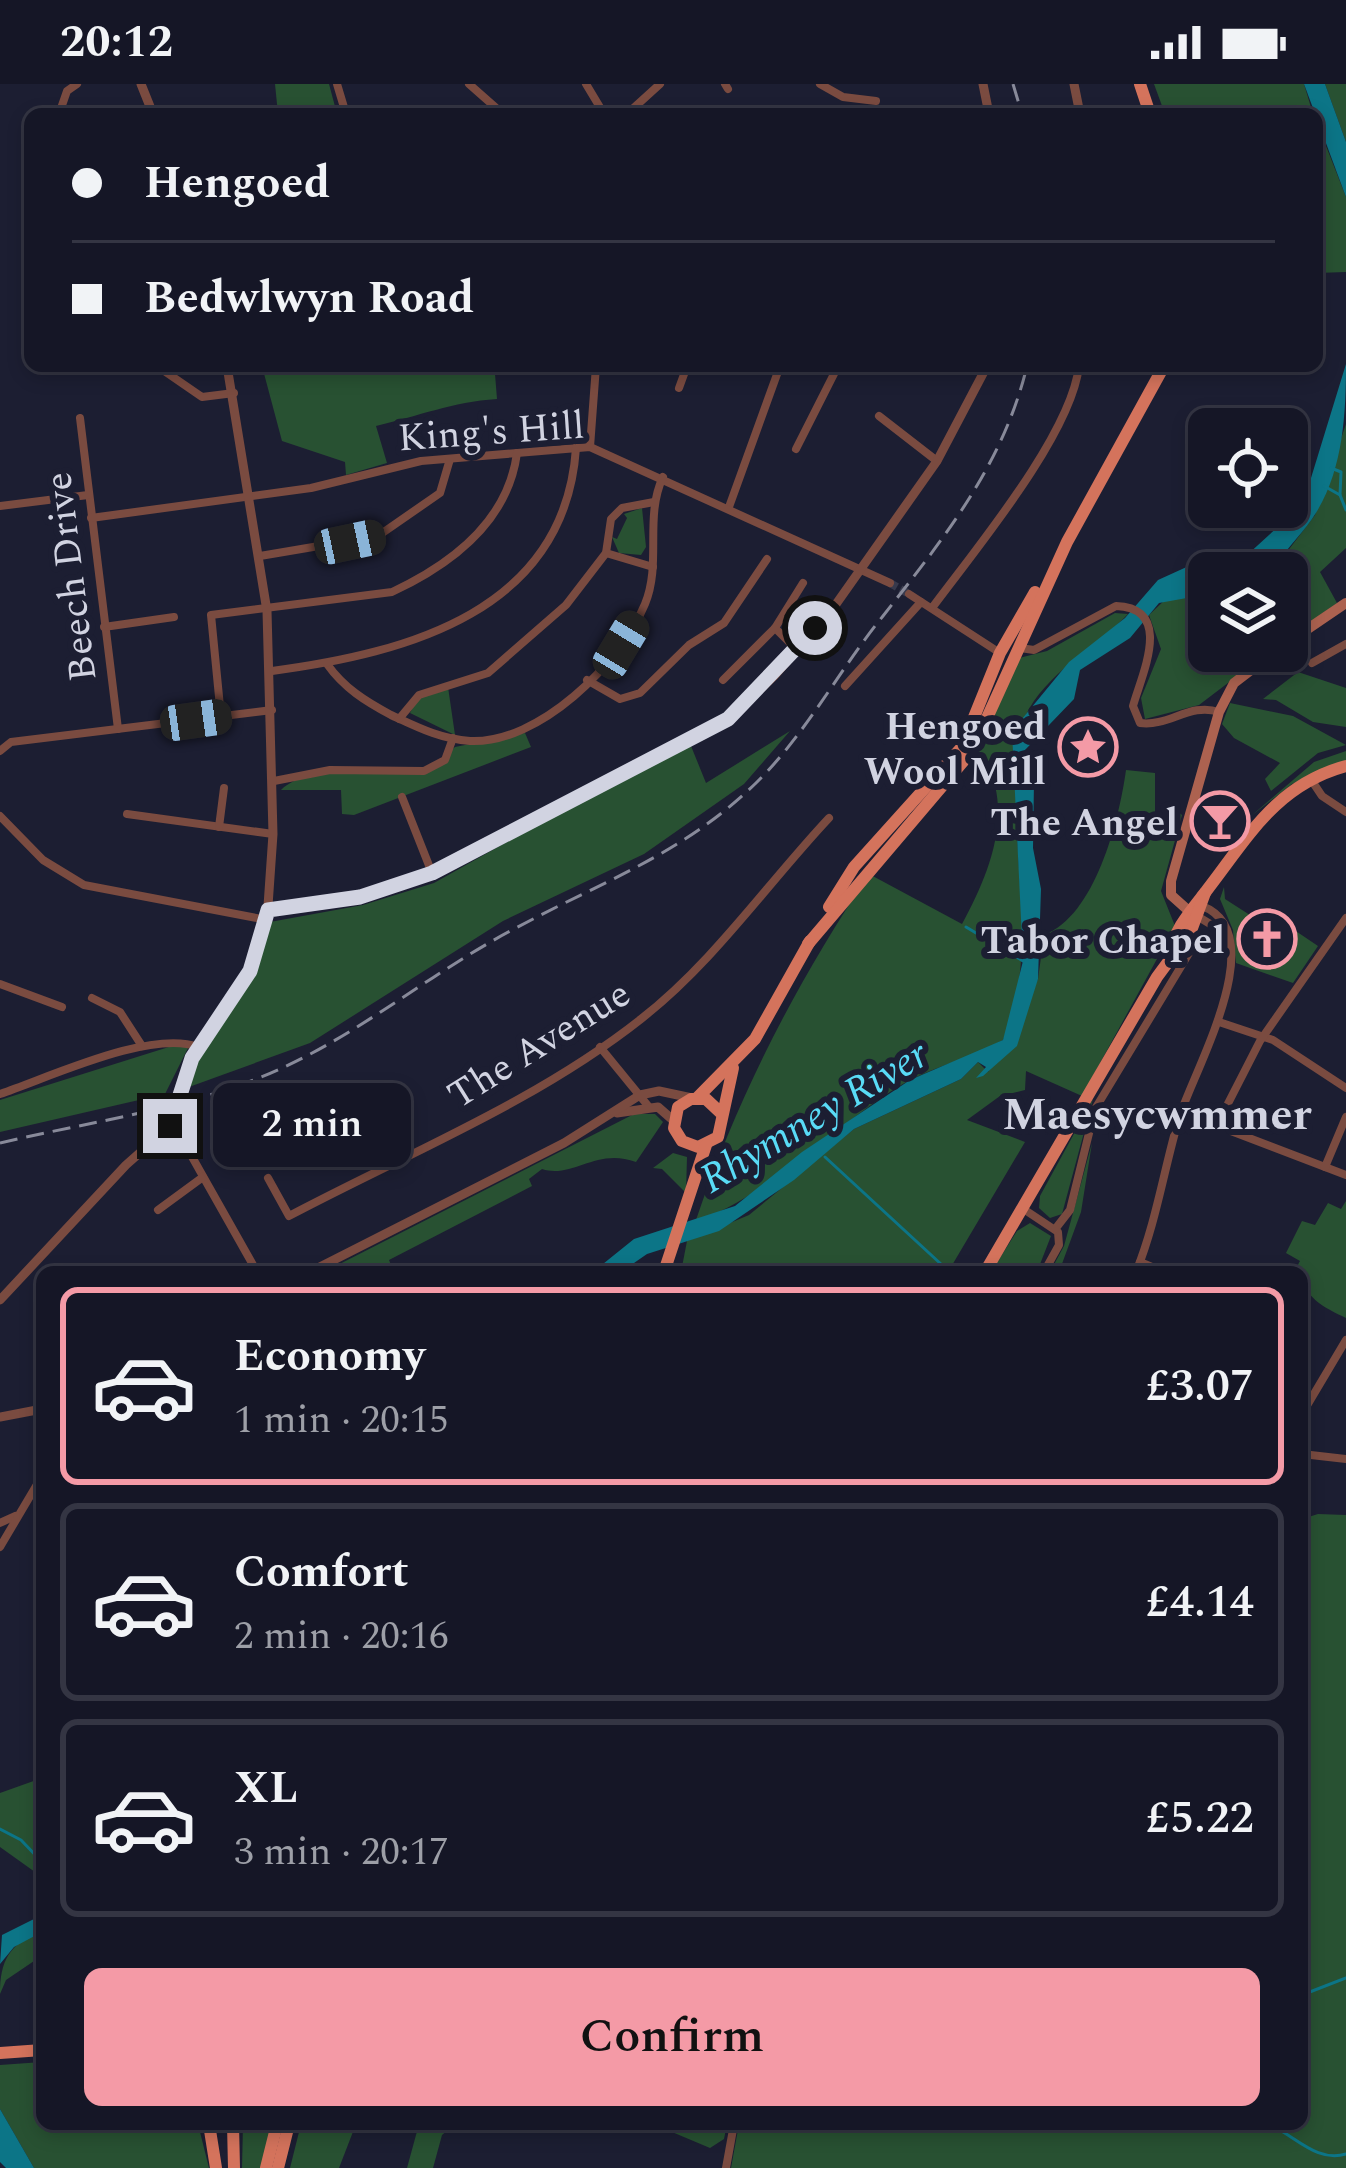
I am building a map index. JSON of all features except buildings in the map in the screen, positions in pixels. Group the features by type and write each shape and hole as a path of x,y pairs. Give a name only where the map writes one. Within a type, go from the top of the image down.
{"main road":[{"path":"808,944 972,751 1066,545 1161,372"},
{"path":"706,1145 682,1141 674,1120 678,1107 734,1066 775,1008 854,867 962,747 1000,653 1066,545"},
{"path":"1308,630 1345,605"},
{"path":"1195,906 1171,895 1171,881 1219,712 1234,683 1248,672"},
{"path":"988,1266 1195,906 1253,825 1310,779 1346,766"},
{"path":"666,1266 706,1145 718,1136 734,1066"},
{"path":"695,1098 722,1114"},
{"path":"0,2054 36,2051"},
{"path":"210,2130 216,2168"},
{"path":"232,2130 234,2168"},
{"path":"266,2168 276,2130"},
{"path":"278,2168 288,2130"}],"street":[{"path":"60,108 67,91 77,84"},
{"path":"469,84 496,108"},
{"path":"634,108 660,84"},
{"path":"820,84 843,97 871,98 868,84"},
{"path":"165,372 193,394 234,393"},
{"path":"0,1300 126,1165 170,1126 179,1110 192,1058 250,971 267,915 273,834 272,671 260,556 229,372"},
{"path":"590,446 596,372"},
{"path":"679,388 685,372"},
{"path":"729,507 778,372"},
{"path":"796,449 835,372"},
{"path":"0,816 43,860 84,885 267,915 360,897 432,873 728,719 797,650 861,566 937,461 984,372"},
{"path":"932,608 1028,473 1077,388 1078,372"},
{"path":"879,416 937,461"},
{"name":"Beech Drive","path":"80,418 118,729"},
{"name":"King's Hill","path":"91,518 249,496 450,459 590,446 890,583"},
{"path":"272,671 327,664 454,627 532,565 561,515 574,480 576,448"},
{"path":"221,716 211,615 392,592 454,559 513,483 518,453"},
{"path":"260,556 378,536 440,494 450,459"},
{"path":"327,664 343,686 399,718 453,738 501,738 528,728 587,680 621,645 637,617 652,566 654,502 663,477"},
{"path":"0,506 88,496"},
{"path":"399,718 419,695 488,673 566,604 605,553 611,520 622,508 654,502"},
{"path":"605,553 652,566"},
{"path":"587,680 620,699 640,693 689,645 724,623 767,559"},
{"path":"723,680 775,628 803,583"},
{"path":"908,594 1000,653"},
{"path":"844,686 921,602"},
{"path":"1016,647 1034,650 1116,606 1130,607 1146,623 1153,644 1133,706 1140,723 1153,724 1194,709 1219,712"},
{"path":"104,627 174,617"},
{"path":"775,628 797,650"},
{"path":"1312,663 1346,644"},
{"path":"0,751 10,742 273,710"},
{"path":"274,781 330,770 424,771 445,760 453,738"},
{"path":"1310,779 1322,796 1346,812"},
{"path":"219,827 224,788"},
{"path":"402,797 432,873"},
{"path":"127,814 273,834"},
{"name":"The Avenue","path":"268,1178 289,1216 500,1107 600,1047 642,1018 720,943 829,818"},
{"path":"1138,1266 1181,1112 1226,998 1226,934 1220,915 1195,906"},
{"path":"1217,1125 1264,1037 1346,918"},
{"path":"1055,1228 1070,1210 1095,1109 1197,940"},
{"path":"1168,960 1179,975"},
{"path":"0,984 62,1007"},
{"path":"92,998 120,1012 142,1046"},
{"path":"1220,1022 1264,1037 1346,1088"},
{"path":"0,1094 142,1046 175,1042 198,1047"},
{"path":"600,1047 649,1107"},
{"path":"322,1266 617,1113 640,1095 659,1091 695,1098"},
{"path":"617,1113 658,1107 674,1120"},
{"path":"1181,1112 1346,1175"},
{"path":"1324,1167 1346,1117"},
{"path":"170,1126 254,1266"},
{"path":"158,1210 203,1178"},
{"path":"1022,1208 1055,1228 1059,1245 1047,1266"},
{"path":"1308,1396 1346,1340"},
{"path":"0,1417 36,1410"},
{"path":"1308,1455 1346,1459"},
{"path":"0,1547 36,1485"},
{"path":"0,1523 16,1515"},
{"path":"726,2168 733,2130"}],"green space":[{"path":"275,84 329,84 335,108 277,108"},
{"path":"1154,84 1304,84 1311,108 1163,108"},
{"path":"1325,84 1346,84 1346,142"},
{"path":"1323,138 1346,197 1346,272 1323,273"},
{"path":"264,372 510,372 495,374 497,399 376,426 387,463 346,475 345,462 282,441"},
{"path":"1346,424 1346,548 1320,572 1337,603 1308,624 1308,552 1287,552 1315,515"},
{"path":"642,508 646,547 641,555 619,553 612,537 617,539 627,518 624,514"},
{"path":"1188,596 1188,672 1242,672 1199,705 1145,719 1141,698 1161,649 1149,615 1167,598"},
{"path":"1115,613 1128,614 1045,687 1016,741 1022,950 1003,1040 908,1081 745,1198 696,1220 730,1129 771,1041 869,874 962,924 990,860 998,814 990,770 977,749 1015,659 1047,651"},
{"path":"1298,672 1346,688 1346,727 1313,722 1276,700 1263,699"},
{"path":"448,687 455,735 410,713 417,699"},
{"path":"1230,703 1293,716 1346,745 1318,753 1271,791 1265,779 1280,763 1234,738 1222,724"},
{"path":"790,731 744,784 644,854 503,921 310,1043 189,1087 207,1044 255,966 270,922 363,905 434,883 603,788 691,746 706,783"},
{"path":"525,733 531,747 354,815 342,814 341,790 281,790 309,776 328,773 425,773 455,747"},
{"path":"1346,751 1346,760 1292,784 1251,816 1314,762"},
{"path":"1126,770 1155,773 1155,833 1175,809 1182,815 1161,891 1175,926 1082,1096 1026,1071 1025,1090 1000,1096 967,1120 1025,1142 952,1266 682,1266 687,1241 749,1215 854,1129 961,1079 978,1062 988,1072 1038,979 1044,935 1062,925 1091,888 1117,815"},
{"path":"1224,887 1225,899 1267,926 1275,917 1318,946 1293,983 1236,963 1233,930 1220,899"},
{"path":"172,1046 189,1046 165,1094 0,1132 0,1100"},
{"path":"1093,1099 1062,1214 1050,1218 1039,1208 1040,1196"},
{"path":"634,1114 655,1114 663,1122 636,1162 609,1158 564,1170 542,1169 529,1179 532,1186 389,1260 392,1266 336,1266"},
{"path":"1092,1143 1081,1212 1061,1266 1053,1266 1064,1246"},
{"path":"673,1153 687,1157 686,1193 662,1169 653,1168"},
{"path":"1346,1201 1346,1318 1310,1295 1308,1266 1297,1266 1300,1261 1286,1253 1302,1221 1315,1225 1328,1203 1341,1209"},
{"path":"1030,1223 1051,1236 1039,1266 995,1266 1017,1231"},
{"path":"1346,1515 1346,2168 731,2168 738,2130 1308,2130 1308,1517"},
{"path":"36,1780 36,1873 0,1847 0,1793"},
{"path":"36,1935 34,1961 6,1980 0,1994 9,1955"},
{"path":"36,2062 36,2130 200,2130 209,2168 34,2168 0,2109 0,2065"},
{"path":"243,2130 272,2130 262,2168 242,2168"},
{"path":"300,2130 354,2130 339,2168 290,2168"},
{"path":"417,2130 448,2130 442,2135 433,2168 407,2168"},
{"path":"667,2130 726,2130 724,2139 710,2148"}],"water":[{"path":"1304,84 1325,84 1346,142 1346,197 1323,135 1323,108 1313,108"},
{"path":"1346,364 1336,464 1308,524 1308,488"},
{"path":"1277,528 1305,528 1286,552 1250,552"},
{"path":"1188,566 1188,598 1159,603 1130,638 1080,670 1074,699 1025,750 1034,781 1033,848 1041,889 1038,979 1017,1046 983,1076 976,1078 986,1067 978,1062 961,1079 854,1129 794,1180 719,1231 647,1254 630,1266 600,1266 634,1239 735,1206 802,1152 910,1080 1003,1040 1023,961 1012,731 1069,662 1125,618 1158,580"},
{"path":"36,1918 36,1935 14,1947 0,1964 2,1935"},
{"path":"0,2109 34,2168 6,2168 0,2162"}],"waterway":[{"path":"1331,468 1341,472 1340,495"},
{"path":"1324,486 1340,495 1346,510"},
{"path":"966,927 1023,961"},
{"name":"Rhymney River","path":"825,1157 942,1265"},
{"path":"0,1829 21,1840 36,1856"},
{"path":"1308,1993 1346,1978"},
{"path":"1278,2130 1325,2155 1346,2154"}],"tunnel":[{"path":"890,583 909,594"}],"railway":[{"path":"1013,84 1020,108"},
{"path":"0,1143 179,1104 282,1068 486,945 671,848 728,808 791,744 949,529 1003,436 1025,372"}],"place":[{"name":"Hengoed Wool Mill","path":"1088,747"},
{"name":"The Angel","path":"1220,821"},
{"name":"Tabor Chapel","path":"1267,939"}],"district":[{"name":"Maesycwmmer","path":"1157,1113"}],"route":[{"path":"170,1126 176,1120 192,1058 250,971 268,910 360,897 432,873 728,719 815,628"}]}
